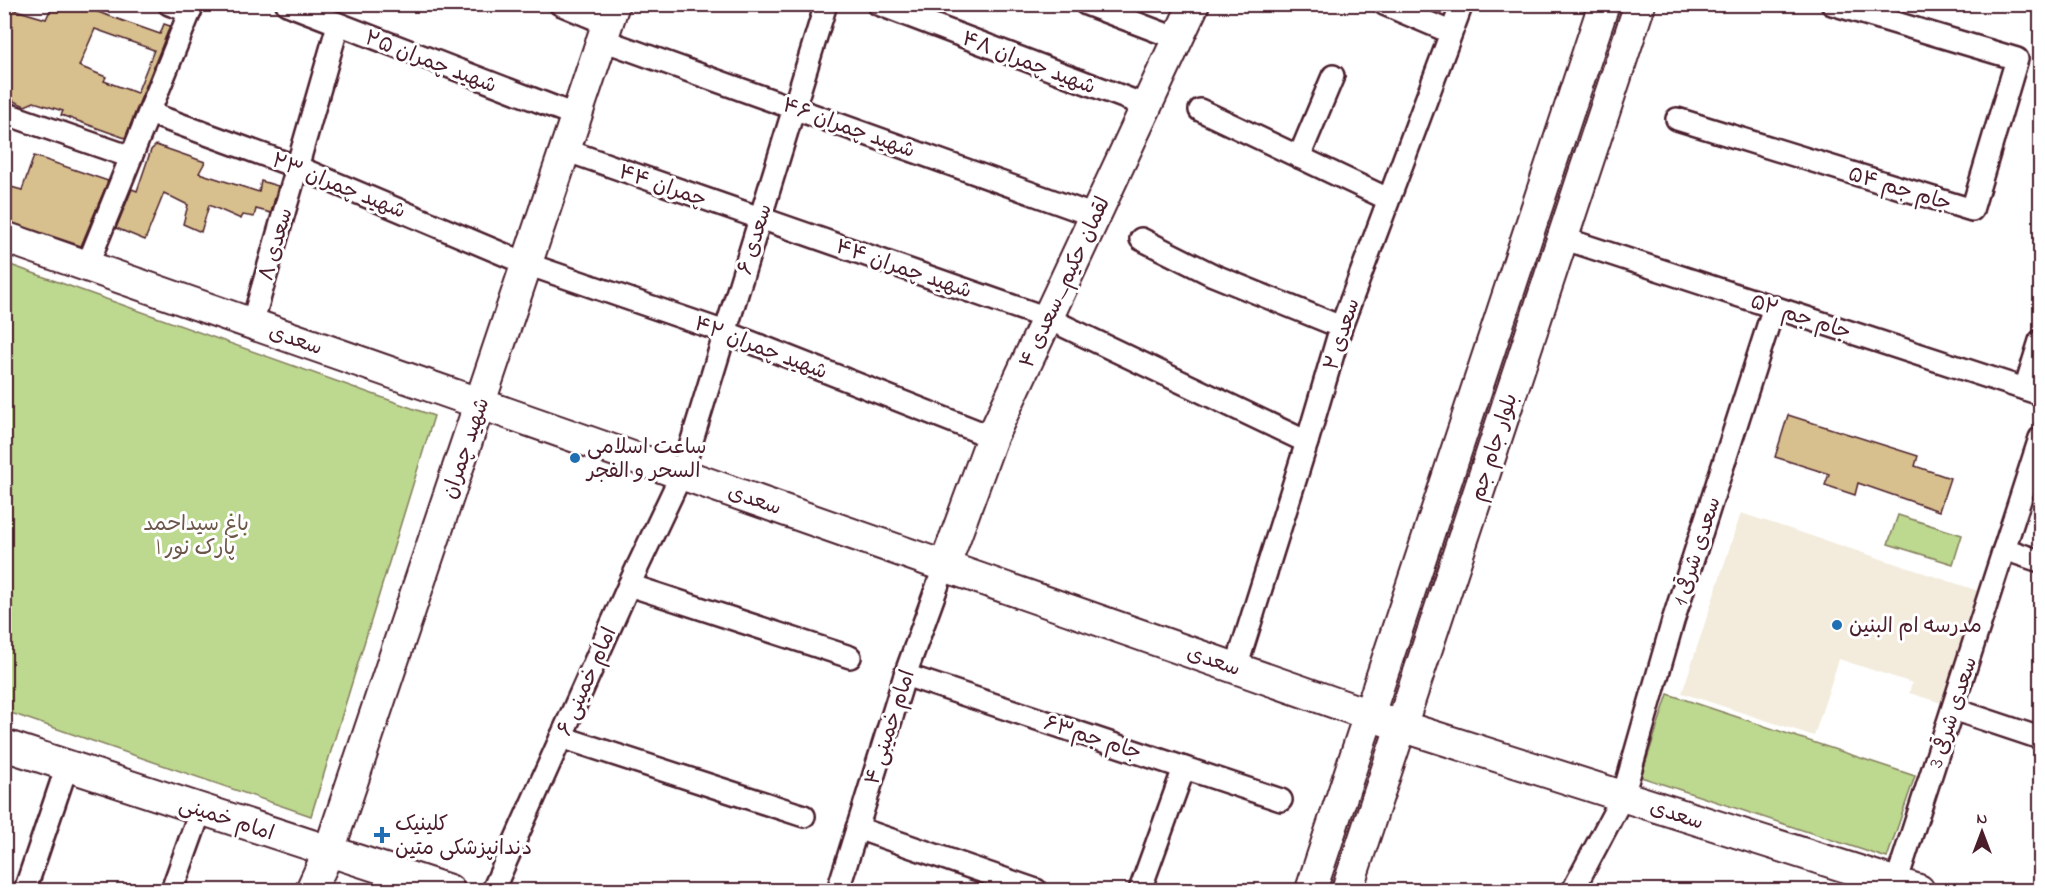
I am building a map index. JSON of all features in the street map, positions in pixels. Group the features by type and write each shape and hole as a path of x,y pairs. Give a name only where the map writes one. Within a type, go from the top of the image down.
{"main road":[{"name":"لقمان حکیم_سعدی ۴","path":"945,565 992,436 1194,4"},
{"name":"بلوار جام جم","path":"1311,891 1604,4"},
{"name":"بلوار جام جم","path":"1347,891 1640,4"},
{"name":"شهید چمران","path":"311,891 329,851 608,23"},
{"name":"سعدی","path":"4,237 1401,726 1908,887"},
{"name":"امام خمینی","path":"4,746 449,891"}],"street":[{"path":"87,266 191,8 169,4"},
{"name":"شهید چمران ۲۵","path":"287,4 577,116"},
{"name":"شهید چمران ۴۶","path":"560,4 608,23 794,108 1095,216"},
{"name":"سعدی ۶","path":"682,473 826,4"},
{"name":"شهید چمران ۴۸","path":"878,4 1147,106"},
{"path":"1086,4 1178,39"},
{"path":"1384,4 1450,32"},
{"name":"سعدی ۲","path":"1236,668 1308,442 1341,327 1462,4"},
{"name":"جام جم ۵۴","path":"1677,119 1972,210 2017,59 1832,4"},
{"name":"سعدی ۸","path":"252,324 338,25"},
{"path":"1299,157 1333,76"},
{"path":"1200,110 1388,199"},
{"path":"4,113 131,157"},
{"name":"شهید چمران ۲۳","path":"149,113 297,167 527,264"},
{"name":"چمران ۴۴","path":"565,150 760,219"},
{"name":"شهید چمران ۴۴","path":"760,219 1047,318 1308,442"},
{"name":"جام جم ۵۲","path":"1562,238 2033,391"},
{"path":"1141,239 1213,275 1341,327"},
{"name":"شهید چمران ۴۲","path":"527,264 725,332 992,436"},
{"name":"سعدی شرقی 1","path":"1573,891 1623,796 1673,621 1774,307"},
{"path":"2033,391 2040,341"},
{"name":"سعدی شرقی 3","path":"1908,887 1953,709 2040,438"},
{"name":"امام خمینی ۶","path":"493,891 629,585 682,473"},
{"path":"2004,549 2040,561"},
{"name":"امام خمینی ۴","path":"838,891 905,675 945,565"},
{"path":"629,585 850,657"},
{"name":"جام جم۶۳","path":"905,675 1281,800"},
{"path":"1953,709 2040,738"},
{"path":"561,737 804,816"},
{"path":"25,891 67,766"},
{"path":"1140,891 1184,768"},
{"path":"172,891 201,809"},
{"path":"857,828 1036,891"}],"shaded area":[{"name":"مدرسه ام البنین","path":"1741,513 1982,592 1945,704 1909,693 1912,683 1839,659 1814,736 1682,693"}],"green space":[{"name":"باغ سیداحمد | پارک نور","path":"5,263 434,416 311,816 5,711"},
{"path":"1898,515 1962,535 1953,564 1888,544"},
{"path":"1668,694 1915,776 1887,858 1641,777"}],"building":[{"path":"53,4 97,4 95,11 160,34 164,24 170,26 125,138 61,115 63,111 34,102 25,106 4,97 4,27 12,9 46,19","holes":["95,29 154,50 137,93 104,81 106,77 79,66"]},
{"path":"156,145 205,162 199,173 259,192 261,181 278,186 271,213 256,209 254,217 243,215 241,219 209,205 201,232 183,224 188,205 164,193 145,240 116,228 132,189 137,191 151,150"},
{"path":"34,156 108,181 81,246 4,220 4,185 22,190"},
{"path":"1788,415 1918,456 1915,466 1950,478 1939,511 1858,483 1855,495 1825,485 1829,474 1775,457"}],"place":[{"name":"ساعت اسلامی السحر و الفجر","path":"575,458"},
{"name":"مدرسه ام البنین","path":"1837,625"},
{"name":"کلینیک دندانپزشکی متین","path":"382,835"}]}
